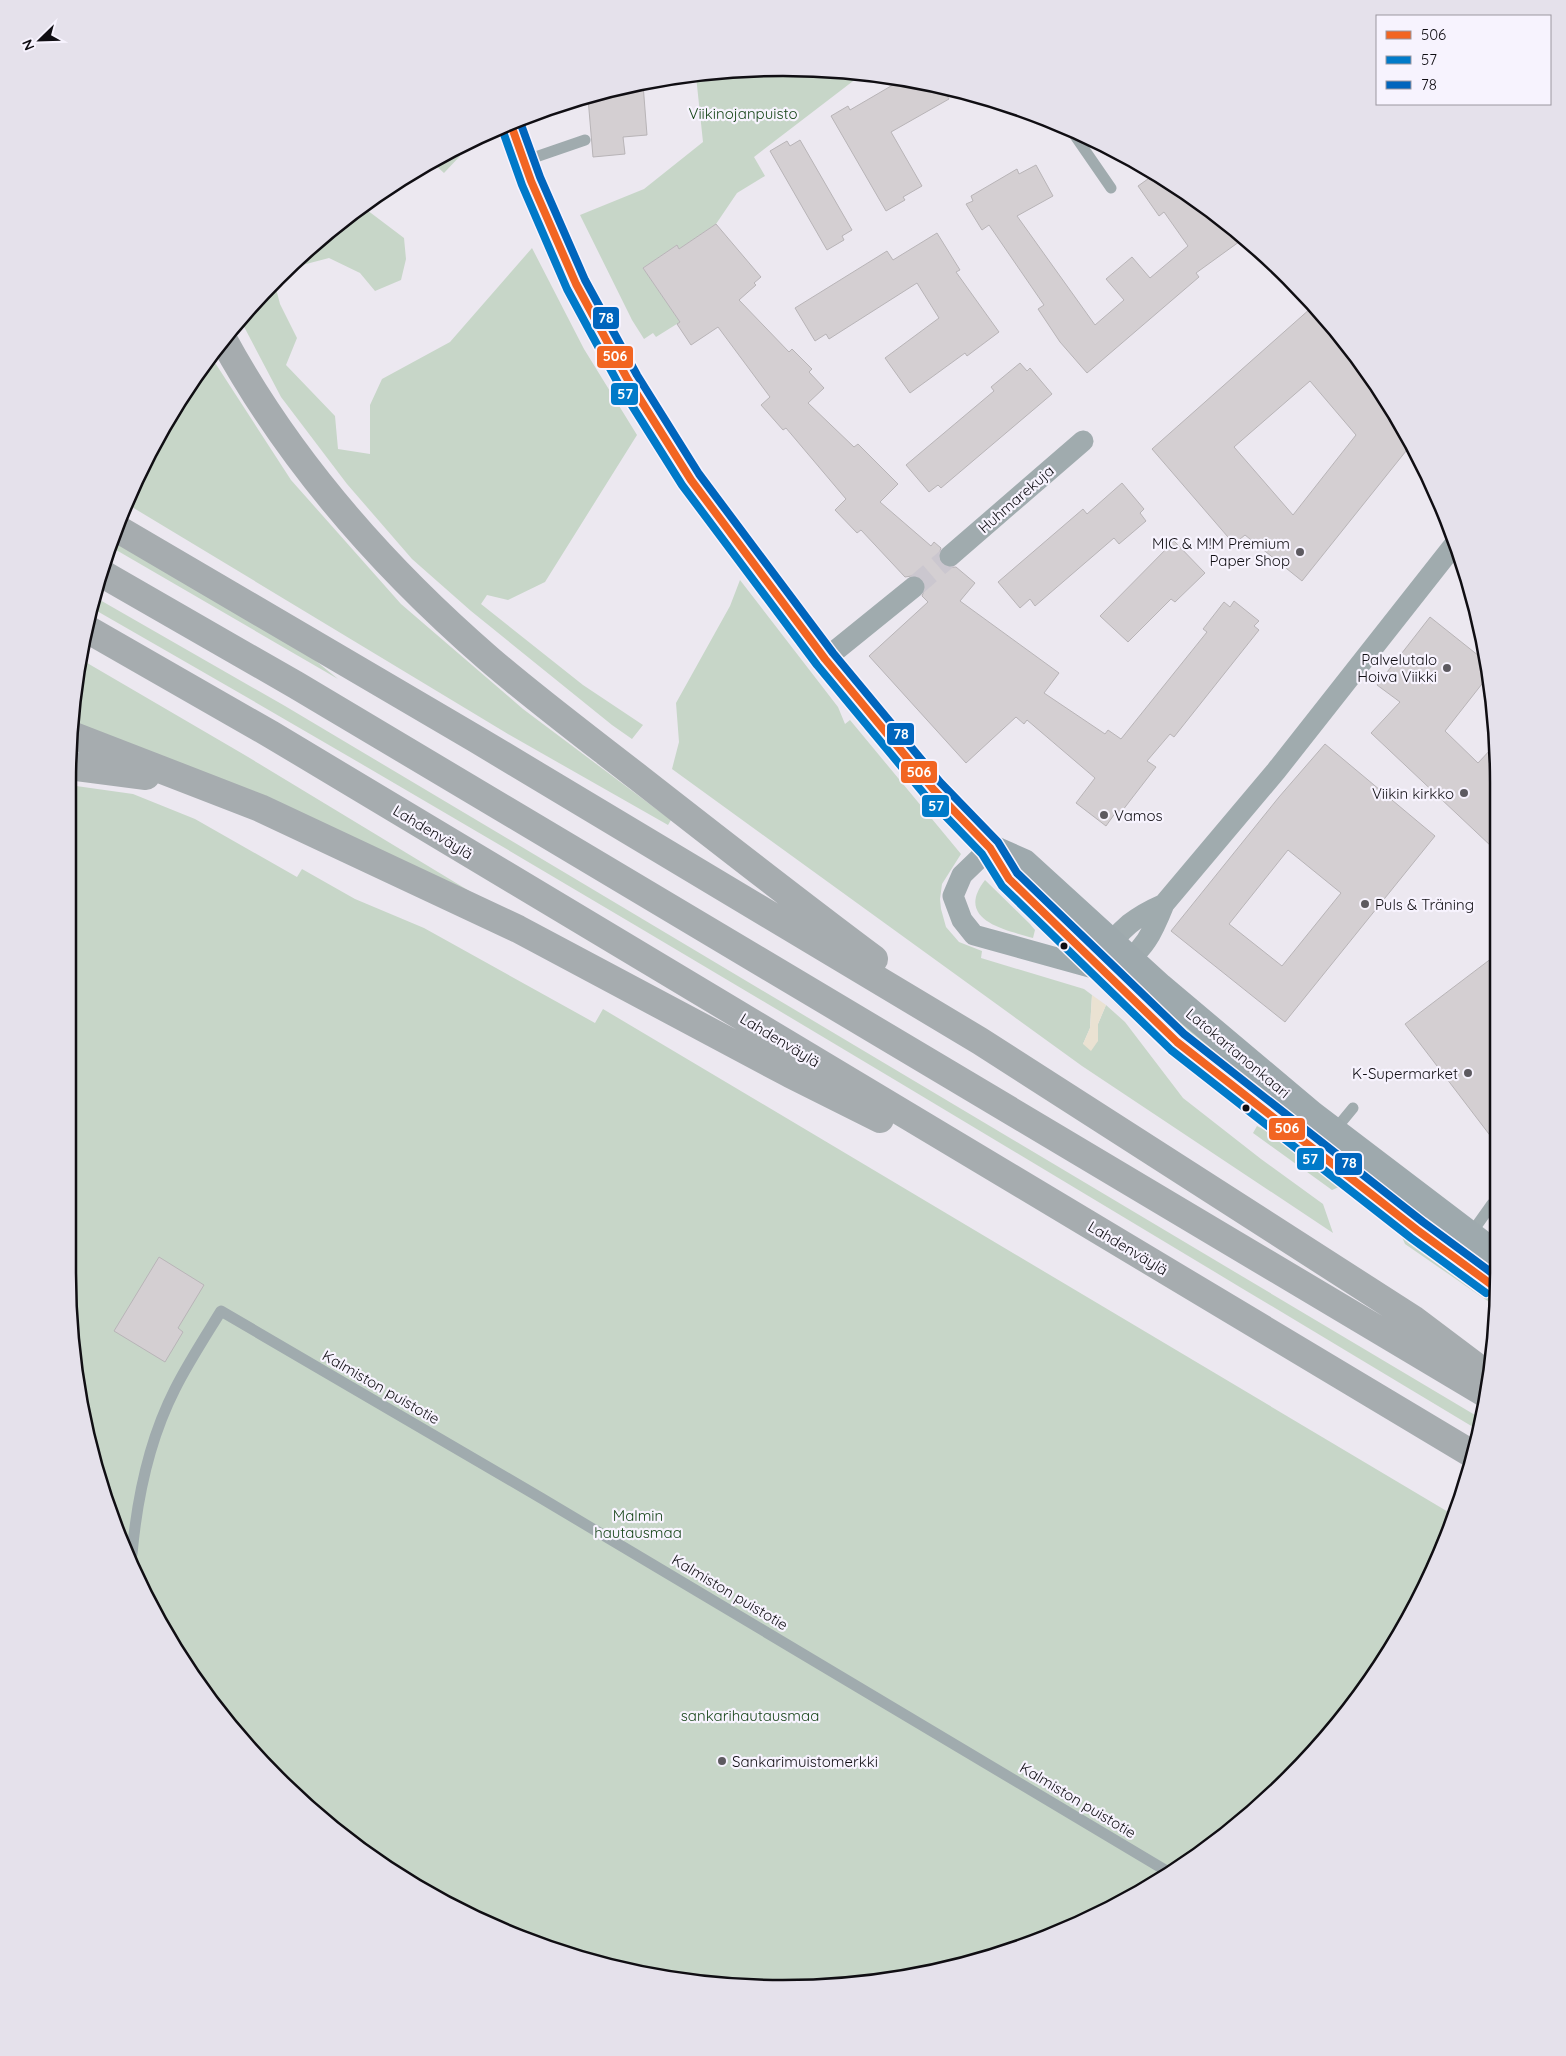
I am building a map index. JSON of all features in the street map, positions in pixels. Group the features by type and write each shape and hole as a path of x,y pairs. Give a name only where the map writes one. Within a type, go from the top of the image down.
{"highway":[{"path":"227,346 270,418 311,473 364,538 433,608 489,659 552,711 980,1041"},
{"path":"123,532 493,749 980,1041 1413,1319 1483,1372"},
{"path":"107,577 296,685 1480,1390"},
{"name":"Lahdenväylä","path":"93,632 280,740 1467,1451"},
{"path":"78,737 260,808 518,929 790,1074 1057,1205"},
{"path":"77,767 139,774 260,808"}],"street":[{"name":"Latokartanonkaari","path":"513,130 576,284 628,380 691,480 825,659 933,789 990,848 1009,879 1177,1042 1326,1142 1470,1235 1490,1250"},
{"name":"Huhmarekuja","path":"950,556 1083,442"},
{"path":"990,848 962,875 953,896 962,920 974,935 1102,970 1120,952 1155,928 1164,904 1276,771 1450,550"},
{"path":"825,659 914,586"},
{"name":"Latokartanonkaari","path":"990,848 1024,863 1326,1142 1490,1282"}],"lane":[{"path":"524,161 585,140"},
{"path":"1079,141 1110,188"},
{"path":"1326,1142 1353,1108"},
{"path":"1470,1235 1490,1207"},
{"name":"Kalmiston puistotie","path":"132,1549 135,1517 152,1446 174,1390 221,1311 542,1498 1163,1869"}],"green space":[{"name":"Viikinojanpuisto","path":"783,76 854,80 754,157 765,176 737,193 716,224 679,249 677,245 643,268 680,322 656,337 653,333 644,339 632,320 580,215 644,189 703,142 697,82"},
{"path":"460,155 460,156 444,173 437,167"},
{"path":"368,211 404,238 406,259 401,280 375,291 360,273 329,258 303,265"},
{"path":"532,248 584,349 637,435 545,582 508,600 487,595 481,604 583,685 643,725 632,739 471,611 412,559 347,484 281,397 244,327 276,290 280,304 297,338 286,365 335,416 338,449 370,454 370,405 382,379 450,342"},
{"path":"215,363 291,480 401,604 523,709 671,820 668,825 508,734 133,507 149,470 171,430 195,390"},
{"path":"120,540 278,630 338,679 116,550"},
{"path":"740,580 838,707 845,724 850,720 961,854 942,884 940,899 946,927 959,942 982,951 981,958 1084,989 1092,995 1090,1028 1083,1044 1098,1041 1098,1024 1106,1005 1125,1022 1183,1098 1261,1159 1323,1204 1333,1233 1082,1066 672,769 679,742 676,703 730,606"},
{"path":"100,600 285,706 1475,1415 1473,1427 613,912 97,611"},
{"path":"87,663 243,754 471,892 453,889 79,728"},
{"name":"Malmin hautausmaa","path":"76,786 133,794 195,819 297,877 302,869 355,899 424,928 595,1023 603,1009 1448,1512 1417,1586 1371,1666 1344,1703 1283,1773 1213,1834 1176,1861 1096,1907 1053,1926 966,1956 921,1966 875,1974 783,1980 691,1974 645,1966 600,1956 513,1926 470,1907 390,1861 353,1834 283,1773 222,1703 195,1666 149,1586 130,1543 100,1456 82,1365 76,1273"},
{"path":"985,880 1035,930 1033,938 997,927 979,914 975,905 977,894"},
{"path":"1155,991 1232,1059 1227,1065 1144,1002"},
{"path":"1257,1126 1294,1146 1346,1184 1332,1190 1253,1133"},
{"path":"1395,1221 1489,1293 1489,1302 1405,1244"}],"sand":[{"path":"1092,995 1106,1005 1098,1024 1098,1041 1091,1051 1083,1044 1090,1028"}],"building":[{"path":"893,85 947,96 949,99 891,132 922,186 903,197 905,200 886,211 831,116 848,106 850,110"},
{"path":"643,90 647,135 623,137 625,154 593,157 588,104"},
{"path":"800,140 852,230 842,236 844,240 827,250 770,151 787,141 790,146"},
{"path":"1036,165 1053,196 1017,216 1095,325 1124,300 1106,279 1132,257 1150,278 1188,246 1164,212 1159,216 1138,186 1149,179 1176,195 1238,243 1196,273 1199,277 1087,373 1060,342 1038,309 1044,305 989,225 982,230 966,204 973,201 971,196 1017,169 1019,174"},
{"path":"716,224 761,277 754,283 756,285 739,300 789,352 792,349 812,369 809,372 824,388 808,403 854,447 858,444 898,484 880,502 931,546 934,542 941,548 938,558 941,564 946,568 956,567 975,583 960,601 1059,673 1044,693 1105,734 1108,730 1121,739 1207,632 1203,629 1224,602 1230,607 1234,601 1259,621 1254,626 1259,630 1174,737 1170,734 1147,761 1156,767 1119,815 1116,812 1106,826 1076,803 1095,778 1027,720 1024,724 1016,717 966,763 869,656 928,602 922,596 926,586 924,580 918,575 905,577 861,530 857,533 835,510 846,499 786,428 783,430 761,405 770,397 718,327 691,345 677,324 680,322 643,268 677,245 679,249"},
{"path":"937,233 960,270 956,272 999,332 967,356 965,353 910,393 885,358 939,318 917,283 829,339 826,334 815,341 795,308 887,251 893,260"},
{"path":"1308,311 1344,353 1371,390 1406,451 1302,581 1245,535 1234,544 1152,449","holes":["1310,381 1356,435 1293,515 1234,447"]},
{"path":"1020,363 1027,371 1030,368 1052,394 941,488 938,485 929,492 906,465 994,391 991,387"},
{"path":"1122,483 1144,509 1140,513 1146,521 1119,544 1114,538 1035,606 1030,599 1020,608 998,582 1083,509 1087,514"},
{"path":"1174,541 1205,573 1175,602 1171,599 1128,642 1100,616"},
{"path":"1430,617 1478,655 1483,683 1445,731 1478,763 1489,752 1490,845 1371,733 1400,702 1377,685"},
{"path":"1325,744 1435,836 1285,1022 1171,931 1279,797","holes":["1288,850 1341,893 1282,966 1229,924"]},
{"name":"K-Supermarket","path":"1490,960 1490,1135 1405,1024"},
{"path":"159,1257 204,1285 178,1328 183,1332 165,1362 114,1331"}],"tunnel":[{"path":"914,587 950,556"}],"transit line":[{"name":"78","path":"522,127 540,177 585,280 637,375 699,474 833,653 940,782 998,842 1017,873 1184,1034 1423,1222 1490,1272"},
{"name":"506","path":"513,130 531,181 576,284 628,380 691,480 825,659 933,789 990,848 1009,879 1177,1042 1417,1230 1490,1283"},
{"name":"57","path":"504,134 522,185 567,289 619,385 682,485 817,665 925,795 982,854 1002,886 1171,1050 1411,1238 1486,1293"}],"place":[{"name":"MIC & M!M Premium Paper Shop","path":"1300,552"},
{"name":"Palvelutalo Hoiva Viikki","path":"1447,668"},
{"name":"Viikin kirkko","path":"1464,793"},
{"name":"Vamos","path":"1104,815"},
{"name":"Puls & Träning","path":"1365,904"},
{"name":"K-Supermarket","path":"1468,1073"},
{"name":"Sankarimuistomerkki","path":"722,1761"}],"park label":[{"name":"sankarihautausmaa","path":"750,1715"}]}
